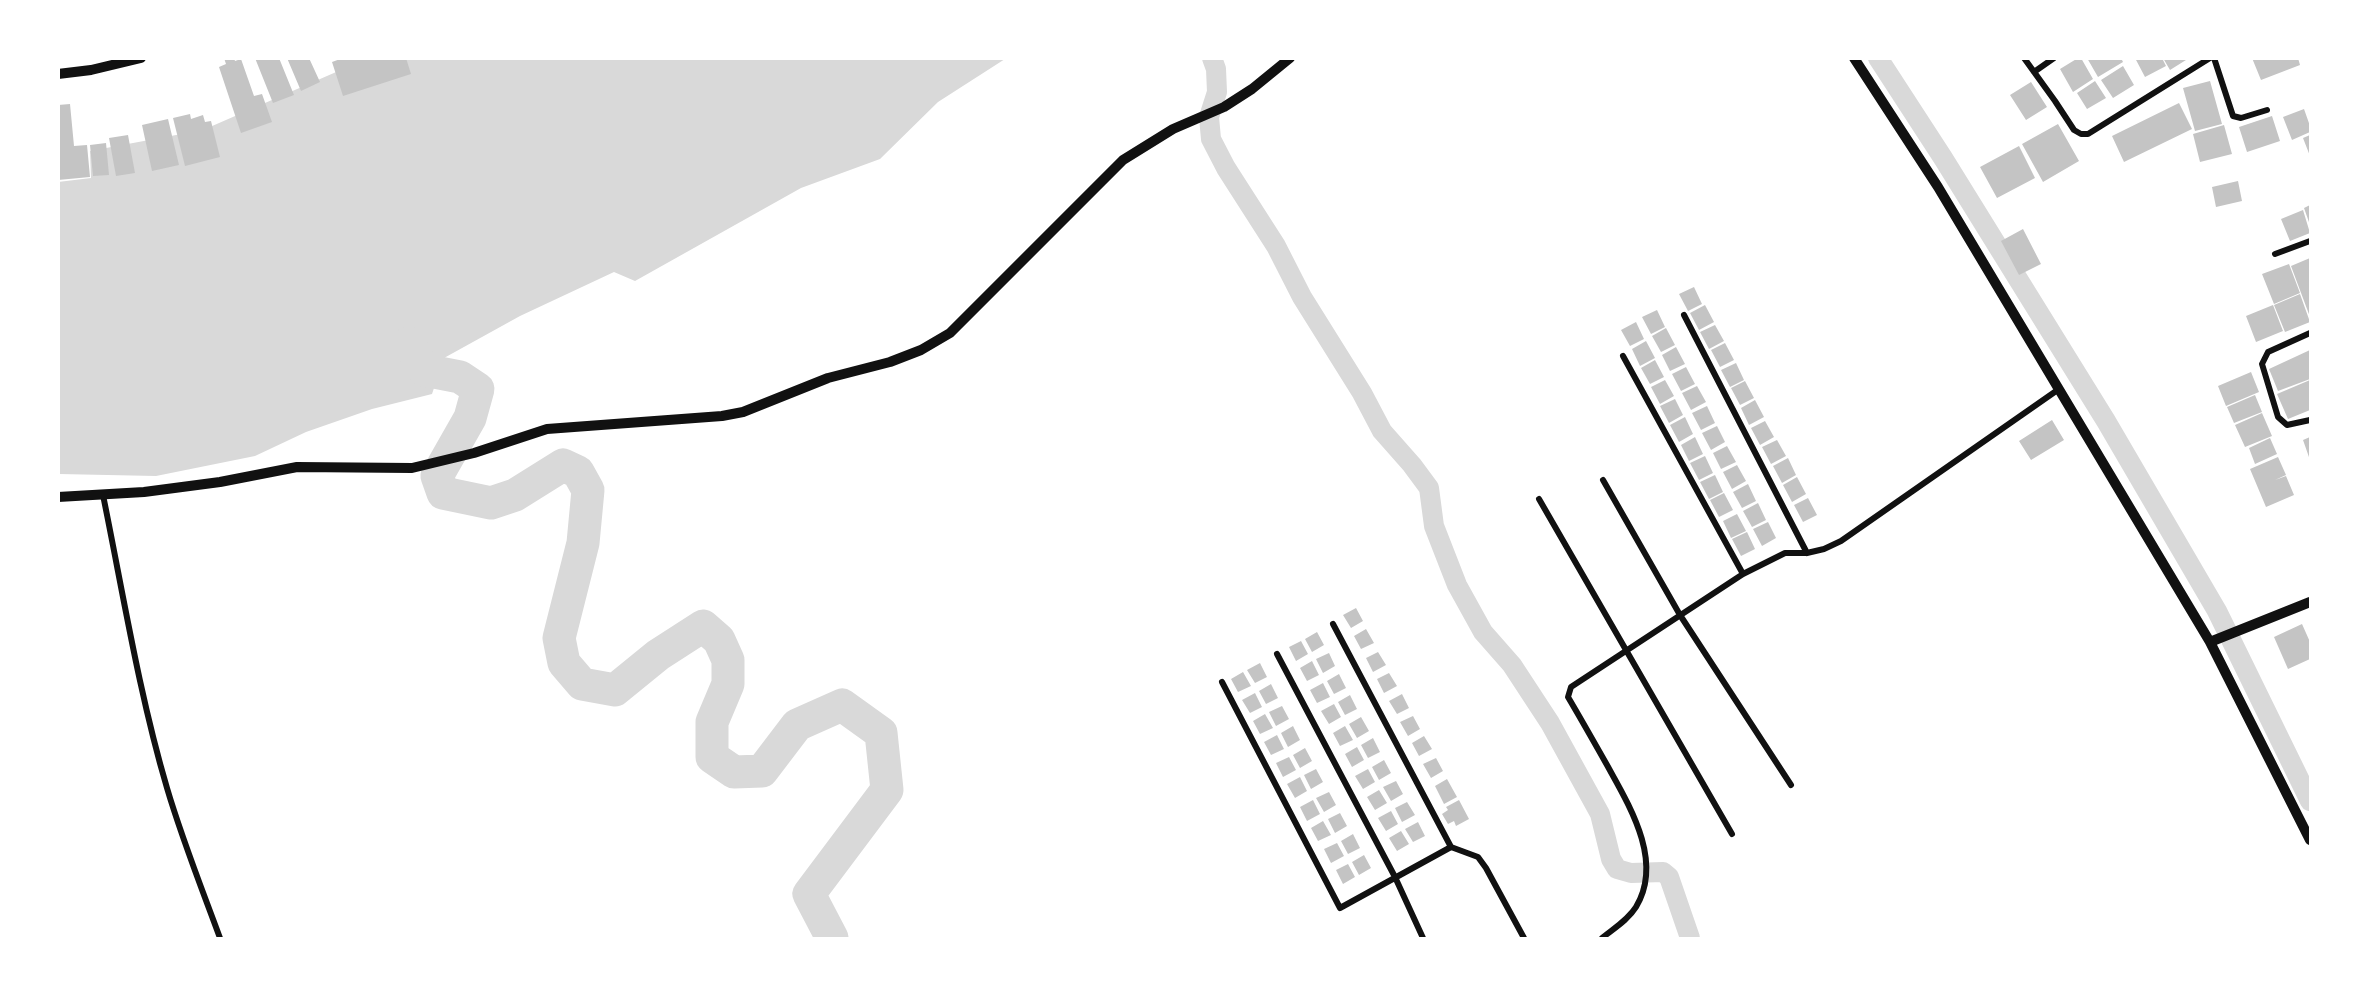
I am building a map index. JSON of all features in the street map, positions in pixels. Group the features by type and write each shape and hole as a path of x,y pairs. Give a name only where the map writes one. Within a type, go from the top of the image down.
{"street":[{"path":"58,75 141,58"},
{"path":"58,497 189,486 297,467 412,468 474,453 547,429 702,419 743,412 828,378 890,362 921,350 950,333 1123,160 1173,129 1224,107 1252,89 1290,58"},
{"path":"1854,58 1938,187 2059,389 2215,640 2310,840"},
{"path":"2024,58 2074,130 2081,134 2088,134 2212,58 2233,116 2241,118 2267,110"},
{"path":"2034,72 2054,58"},
{"path":"2275,254 2310,241"},
{"path":"1684,315 1807,553"},
{"path":"2310,333 2268,352 2262,364 2278,417 2287,425 2310,420"},
{"path":"1623,356 1743,574"},
{"path":"1602,939 1635,909 1640,900 1645,880 1643,843 1634,815 1568,697 1571,687 1743,574 1785,553 1807,553 1824,549 1841,541 2059,389"},
{"path":"1603,480 1680,615 1791,785"},
{"path":"103,495 150,724 188,853 220,939"},
{"path":"1539,499 1732,834"},
{"path":"2215,640 2310,602"},
{"path":"1334,624 1451,847 1478,857 1524,939"},
{"path":"1277,654 1395,877 1423,939"},
{"path":"1222,682 1340,908 1451,847"}],"shaded area":[{"path":"366,59 1005,59 938,102 880,159 801,188 635,281 614,272 520,316 444,358 432,394 372,409 306,432 255,456 156,476 59,474 58,182 91,178 90,151 203,130"}],"building":[{"path":"224,58 234,58 235,61 241,59 254,96 262,94 272,122 241,133 219,67 226,64"},
{"path":"255,58 279,58 294,95 273,103"},
{"path":"287,58 309,58 320,82 301,91"},
{"path":"343,58 406,58 411,74 343,96 332,62"},
{"path":"2081,58 2093,79 2073,92 2060,69"},
{"path":"2087,58 2121,58 2123,62 2098,77"},
{"path":"2135,58 2162,58 2166,66 2145,77"},
{"path":"2163,58 2185,58 2186,60 2170,70"},
{"path":"2252,58 2298,58 2300,65 2261,80"},
{"path":"2123,66 2134,85 2113,98 2101,80"},
{"path":"2095,81 2106,98 2087,109 2077,93"},
{"path":"2210,81 2222,124 2195,131 2183,88"},
{"path":"2031,82 2047,107 2026,120 2010,95"},
{"path":"2179,103 2192,129 2124,162 2112,136"},
{"path":"70,104 74,146 87,145 90,177 58,180 58,105"},
{"path":"2304,109 2310,132 2292,140 2283,117"},
{"path":"190,114 191,119 203,115 205,122 211,121 220,157 185,166 173,118"},
{"path":"2272,116 2280,141 2247,152 2239,127"},
{"path":"168,119 179,165 152,171 142,125"},
{"path":"2058,124 2079,161 2043,182 2022,144"},
{"path":"2224,125 2232,154 2200,162 2193,134"},
{"path":"128,135 135,173 116,176 109,138"},
{"path":"2310,135 2310,156 2303,138"},
{"path":"106,143 109,175 93,176 90,145"},
{"path":"2019,146 2035,178 1997,198 1980,167"},
{"path":"2238,181 2242,201 2216,207 2212,187"},
{"path":"2310,205 2310,225 2304,208"},
{"path":"2303,210 2310,233 2290,241 2281,219"},
{"path":"2023,229 2041,264 2019,275 2001,241"},
{"path":"2310,258 2310,317 2291,266"},
{"path":"2289,264 2300,293 2274,304 2262,274"},
{"path":"1694,287 1702,304 1688,311 1679,294"},
{"path":"2300,294 2310,322 2285,332 2274,305"},
{"path":"1705,305 1714,322 1699,330 1690,313"},
{"path":"2273,305 2283,331 2256,342 2246,316"},
{"path":"1657,310 1665,327 1651,334 1642,317"},
{"path":"1636,322 1644,339 1630,346 1621,330"},
{"path":"1715,325 1724,341 1709,349 1700,332"},
{"path":"1666,328 1675,345 1661,352 1652,336"},
{"path":"1646,341 1655,358 1640,366 1632,349"},
{"path":"1725,343 1734,360 1720,367 1711,350"},
{"path":"1676,347 1685,364 1670,371 1662,355"},
{"path":"2310,350 2310,379 2278,391 2269,369"},
{"path":"1655,360 1664,377 1650,384 1641,368"},
{"path":"1736,363 1744,380 1730,387 1721,370"},
{"path":"1686,367 1695,384 1681,391 1672,374"},
{"path":"2251,372 2259,392 2226,406 2218,386"},
{"path":"1665,380 1674,396 1660,404 1651,387"},
{"path":"2310,380 2310,410 2288,419 2277,394"},
{"path":"1745,381 1754,398 1740,405 1731,388"},
{"path":"1697,386 1706,402 1691,410 1682,393"},
{"path":"2255,395 2262,412 2234,423 2227,407"},
{"path":"1675,399 1683,415 1669,423 1660,406"},
{"path":"1755,400 1764,417 1749,425 1741,408"},
{"path":"1707,406 1715,423 1701,430 1692,413"},
{"path":"2262,413 2272,436 2245,447 2235,425"},
{"path":"1685,417 1693,434 1679,442 1670,425"},
{"path":"2052,420 2064,440 2031,460 2019,441"},
{"path":"1765,421 1774,437 1760,445 1751,428"},
{"path":"1717,426 1725,442 1711,450 1702,433"},
{"path":"1695,437 1703,454 1689,461 1681,445"},
{"path":"2310,437 2310,460 2303,440"},
{"path":"2270,438 2277,454 2255,464 2249,448"},
{"path":"1777,440 1786,456 1771,464 1762,447"},
{"path":"1727,446 1736,462 1721,469 1713,453"},
{"path":"1705,456 1713,473 1699,480 1690,463"},
{"path":"2278,457 2286,475 2275,480 2286,476 2294,495 2266,507 2250,469"},
{"path":"1788,458 1796,475 1782,483 1773,466"},
{"path":"1737,465 1746,481 1732,489 1723,472"},
{"path":"1715,475 1723,492 1709,499 1700,482"},
{"path":"1797,477 1806,494 1792,502 1783,485"},
{"path":"1748,484 1756,501 1742,508 1733,492"},
{"path":"1724,493 1733,510 1719,517 1710,500"},
{"path":"1808,498 1817,515 1803,522 1794,505"},
{"path":"1758,503 1766,520 1752,527 1743,511"},
{"path":"1737,514 1746,531 1731,538 1723,521"},
{"path":"1768,522 1776,538 1762,546 1753,529"},
{"path":"1747,532 1755,549 1741,556 1732,539"},
{"path":"1356,608 1363,621 1351,628 1343,615"},
{"path":"2302,624 2310,642 2310,659 2288,669 2274,637"},
{"path":"1366,629 1374,643 1361,649 1354,636"},
{"path":"1317,632 1324,645 1312,652 1305,639"},
{"path":"1301,641 1308,654 1296,661 1289,647"},
{"path":"1378,652 1386,665 1373,672 1366,658"},
{"path":"1329,653 1335,666 1323,673 1316,659"},
{"path":"1312,661 1319,675 1307,681 1300,668"},
{"path":"1260,663 1267,677 1255,683 1247,670"},
{"path":"1243,672 1251,686 1238,692 1231,679"},
{"path":"1389,673 1397,686 1384,693 1377,679"},
{"path":"1339,674 1346,688 1334,694 1327,681"},
{"path":"1323,683 1330,697 1317,703 1310,690"},
{"path":"1271,684 1278,698 1266,704 1259,691"},
{"path":"1255,693 1262,707 1250,713 1242,700"},
{"path":"1402,694 1409,708 1397,714 1389,701"},
{"path":"1350,695 1357,709 1345,715 1338,702"},
{"path":"1334,704 1341,717 1329,724 1321,711"},
{"path":"1282,706 1289,719 1276,726 1269,712"},
{"path":"1265,714 1273,728 1260,734 1253,721"},
{"path":"1413,716 1420,729 1408,736 1400,722"},
{"path":"1361,717 1369,731 1357,738 1349,724"},
{"path":"1293,726 1300,740 1288,747 1281,733"},
{"path":"1345,726 1353,740 1340,746 1333,733"},
{"path":"1277,735 1284,749 1271,755 1264,742"},
{"path":"1424,736 1432,749 1419,756 1412,743"},
{"path":"1373,738 1380,752 1368,758 1361,745"},
{"path":"1357,747 1364,760 1352,767 1345,754"},
{"path":"1305,748 1312,761 1300,768 1293,755"},
{"path":"1289,757 1296,770 1283,777 1276,763"},
{"path":"1436,758 1443,771 1431,778 1423,764"},
{"path":"1384,760 1391,773 1379,780 1372,767"},
{"path":"1316,769 1323,782 1311,789 1304,775"},
{"path":"1368,769 1375,782 1363,789 1355,776"},
{"path":"1300,777 1307,791 1295,798 1287,784"},
{"path":"1447,779 1457,797 1444,804 1435,786"},
{"path":"1396,781 1403,794 1391,801 1383,787"},
{"path":"1379,790 1387,803 1375,810 1367,797"},
{"path":"1329,792 1336,805 1324,812 1316,798"},
{"path":"1313,800 1320,814 1307,821 1300,807"},
{"path":"1459,800 1469,819 1456,826 1454,821 1448,824 1442,814 1448,810 1446,807"},
{"path":"1407,802 1415,815 1402,822 1395,808"},
{"path":"1391,811 1398,824 1386,831 1378,818"},
{"path":"1340,813 1347,826 1335,833 1328,819"},
{"path":"1323,821 1331,835 1318,841 1311,828"},
{"path":"1418,822 1425,836 1413,842 1405,829"},
{"path":"1401,831 1409,844 1397,851 1389,838"},
{"path":"1353,834 1360,848 1348,854 1341,841"},
{"path":"1337,843 1344,856 1331,863 1324,849"},
{"path":"1364,855 1371,868 1359,875 1352,862"},
{"path":"1348,864 1355,877 1343,884 1336,870"}],"waterway":[{"path":"1212,58 1216,69 1217,92 1209,117 1211,139 1226,168 1276,246 1302,297 1362,393 1382,431 1429,488 1434,526 1457,585 1483,632 1512,665 1550,723 1600,814 1611,859 1617,869 1631,873 1663,872 1669,877 1690,938"},
{"path":"1878,58 1943,158 2106,421 2217,611 2310,801"},
{"path":"409,343 424,370 460,377 478,389 470,418 437,476 443,493 491,503 515,495 563,465 578,472 588,490 583,543 559,638 564,663 582,684 615,690 658,655 703,626 719,640 728,660 728,684 712,722 712,757 734,772 762,771 797,725 842,705 881,733 887,790 809,894 832,938"}]}
